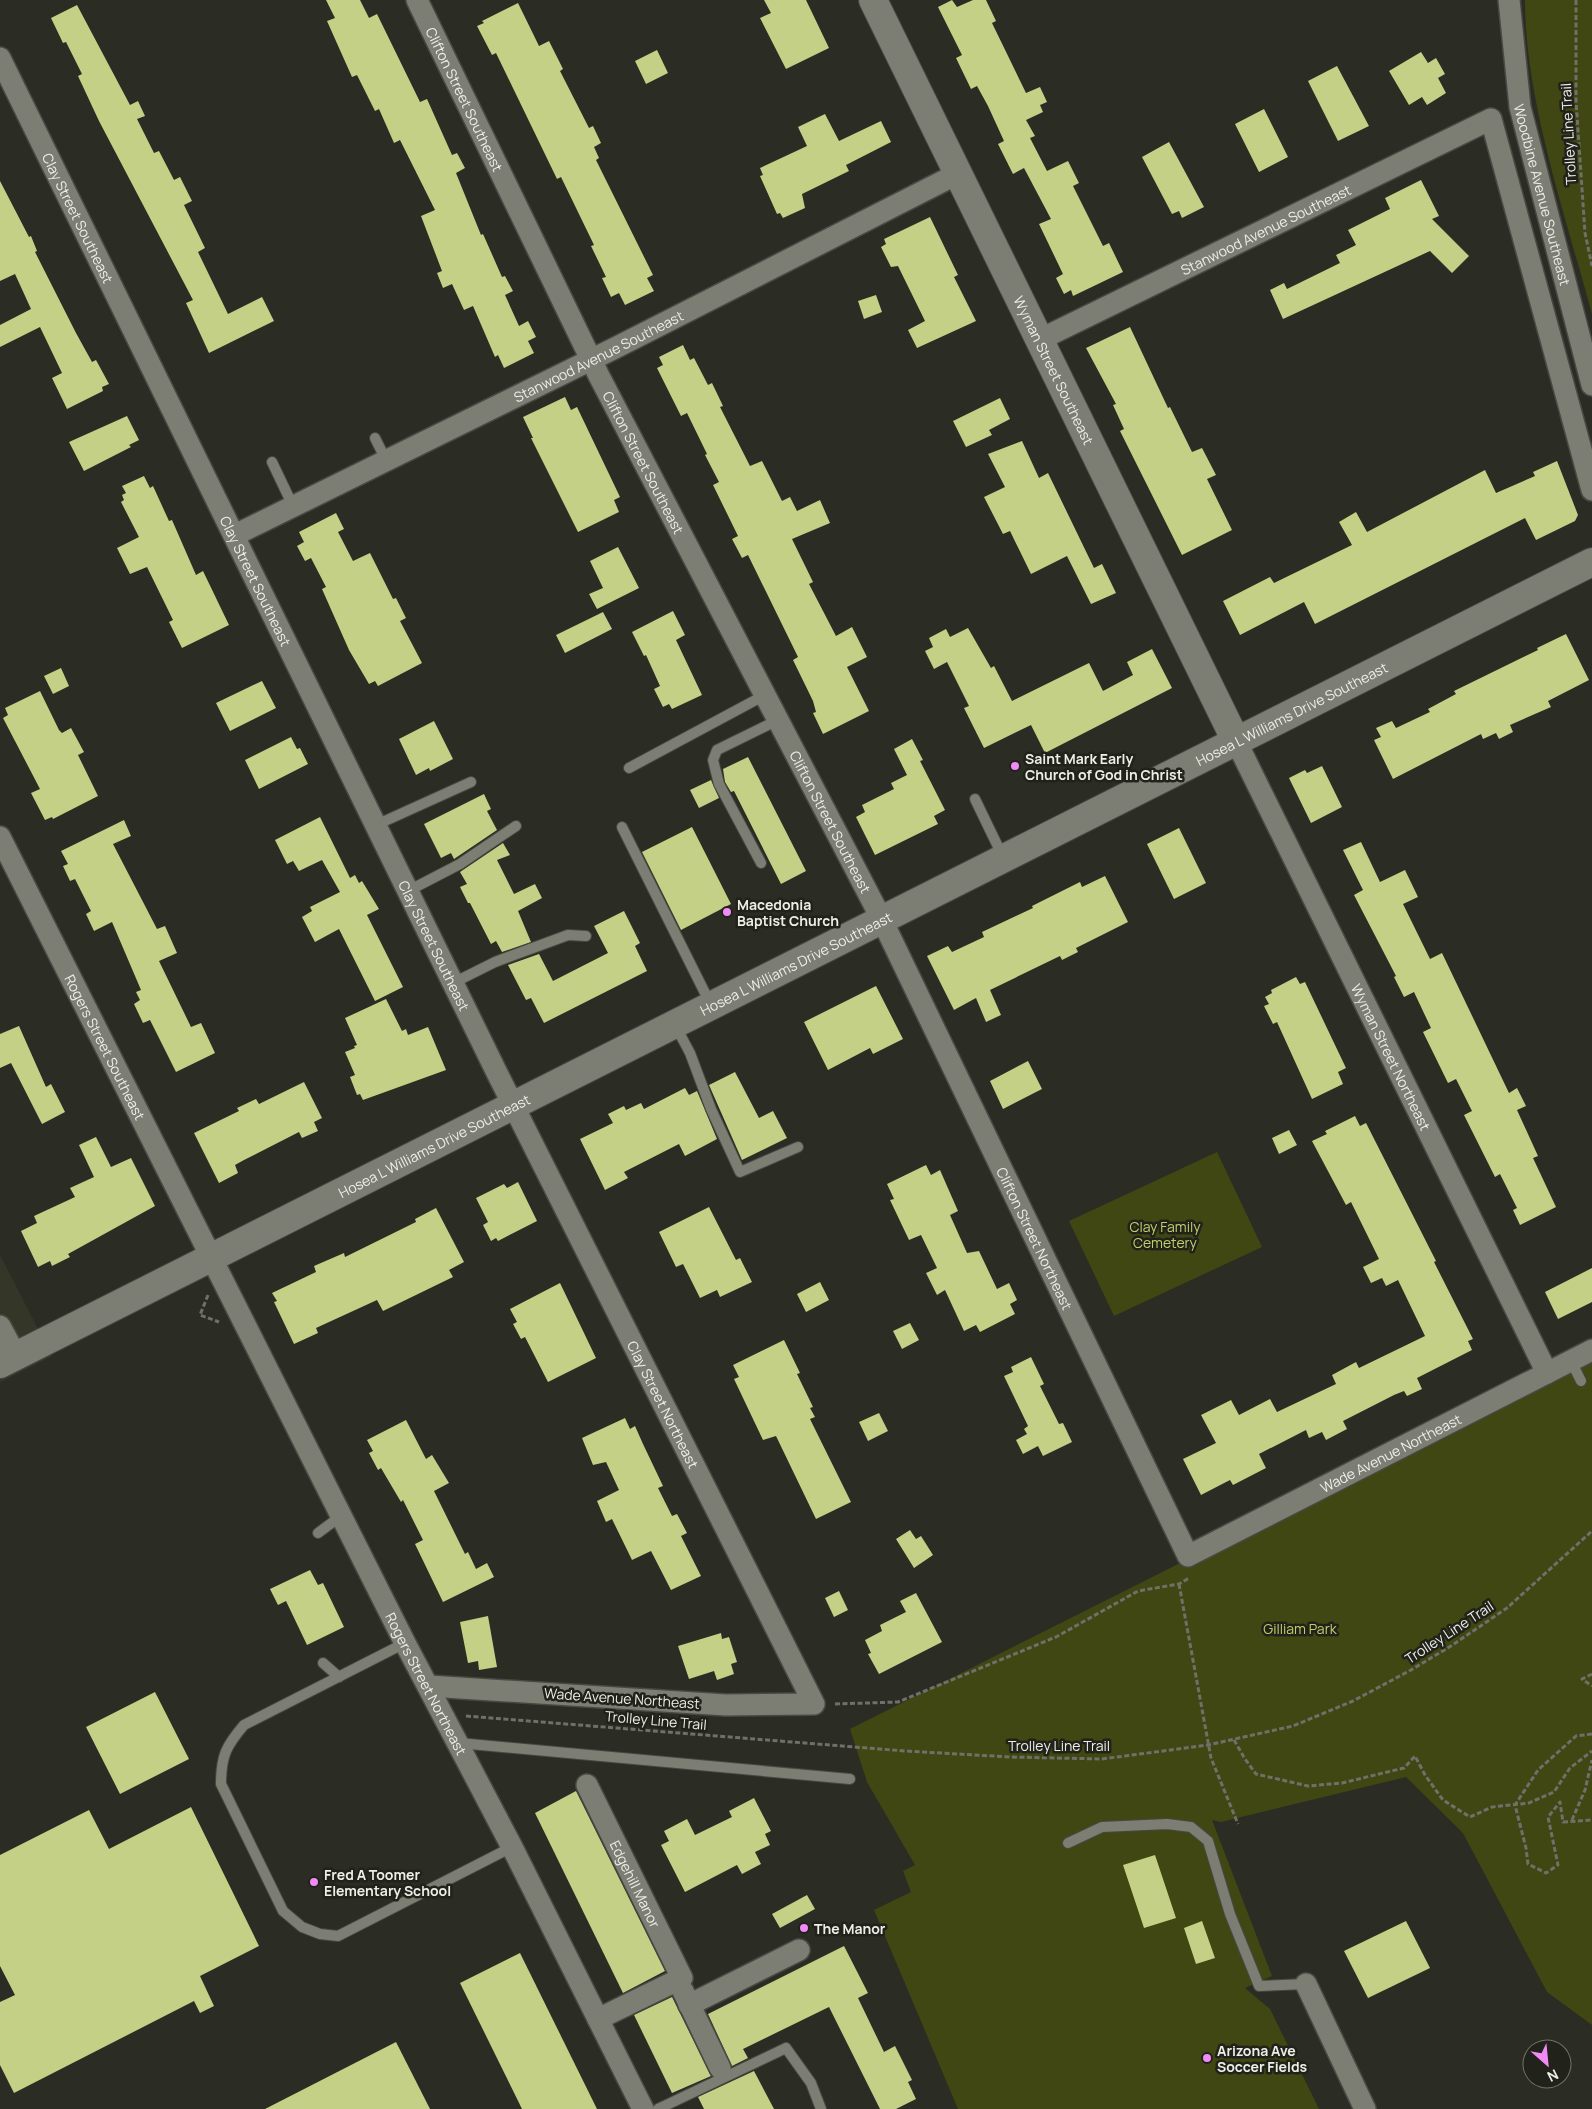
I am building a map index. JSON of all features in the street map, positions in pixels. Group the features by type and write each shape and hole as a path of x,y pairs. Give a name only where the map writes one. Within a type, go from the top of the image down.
{"street":[{"name":"Clifton Street Southeast","path":"417,0 591,359 882,920"},
{"name":"Wyman Street Southeast","path":"873,0 1236,741"},
{"name":"Woodbine Avenue Southeast","path":"1509,0 1520,106 1592,384"},
{"name":"Clay Street Southeast","path":"0,58 513,1105"},
{"name":"Stanwood Avenue Southeast","path":"1040,339 1491,119 1592,490"},
{"name":"Stanwood Avenue Southeast","path":"235,535 591,359 959,173"},
{"name":"Hosea L Williams Drive Southeast","path":"8,1360 1592,562"},
{"name":"Wyman Street Northeast","path":"1236,741 1547,1373"},
{"name":"Rogers Street Southeast","path":"0,837 210,1258"},
{"name":"Clifton Street Northeast","path":"882,920 1191,1565"},
{"name":"Clay Street Northeast","path":"513,1105 814,1704"},
{"name":"Rogers Street Northeast","path":"210,1258 405,1643 512,1847 643,2109"},
{"path":"0,1326 8,1360"},
{"name":"Wade Avenue Northeast","path":"1191,1565 1592,1350"},
{"name":"Wade Avenue Northeast","path":"429,1686 726,1705 814,1704"},
{"name":"Edgehill Manor","path":"587,1785 682,1978 678,1980 720,2068"},
{"path":"689,2004 799,1950"},
{"path":"598,2019 678,1980"},
{"path":"1306,1984 1365,2109"}],"lane":[{"path":"375,438 386,460"},
{"path":"272,462 294,506"},
{"path":"629,768 765,695"},
{"path":"761,863 719,784 713,760 717,750 778,720"},
{"path":"376,825 471,782"},
{"path":"975,799 1004,858"},
{"path":"408,891 460,864 516,826"},
{"path":"622,828 711,1006"},
{"path":"453,983 495,962 568,935 586,936"},
{"path":"674,1024 690,1053 711,1109 740,1172 798,1147"},
{"path":"1570,1361 1581,1381"},
{"path":"318,1533 341,1516"},
{"path":"405,1643 244,1725 229,1744 221,1762 221,1784 283,1911 302,1927 320,1934 338,1936 512,1847"},
{"path":"323,1663 340,1677"},
{"path":"459,1743 850,1779"},
{"path":"1068,1843 1102,1827 1167,1824 1191,1827 1208,1841 1230,1914 1259,1986 1306,1984"},
{"path":"658,2109 786,2048 811,2083 821,2109"}],"path":[{"name":"Trolley Line Trail","path":"1576,0 1576,101 1585,233 1592,266"},
{"name":"Trolley Line Trail","path":"464,1716 905,1751 1010,1757 1102,1759 1234,1740 1293,1726 1353,1701 1411,1670 1451,1646 1507,1608 1592,1531"},
{"path":"1191,1565 1179,1584 1208,1744 1211,1758 1238,1824"},
{"path":"814,1704 898,1702 1056,1637 1138,1591 1179,1584"},
{"path":"1592,1674 1582,1680 1592,1686"},
{"path":"1592,1734 1576,1736 1538,1770 1515,1805 1525,1841 1528,1864 1546,1874 1558,1865 1548,1817 1560,1802 1563,1822 1592,1820"},
{"path":"1234,1740 1245,1760 1256,1774 1308,1786 1342,1783 1404,1768 1415,1756 1425,1776 1443,1800 1470,1817 1492,1807 1529,1803 1554,1792 1570,1768 1592,1751"},
{"path":"1572,1820 1585,1790 1592,1760"}],"shaded area":[{"path":"0,1255 52,1356 0,1382"}],"green space":[{"path":"1525,0 1592,0 1592,314 1559,198 1539,118 1527,38"},
{"name":"Clay Family Cemetery","path":"1217,1152 1262,1247 1114,1316 1069,1221"},
{"name":"Gilliam Park","path":"1592,1356 1592,2025 1547,1992 1463,1833 1406,1777 1221,1822 1212,1820 1272,1976 1245,1988 1270,2009 1319,2109 958,2109 874,1910 911,1892 903,1871 915,1865 867,1782 850,1729"}],"building":[{"path":"326,0 360,0 369,18 377,14 420,102 427,99 452,155 457,153 465,168 456,173 481,235 483,234 502,277 505,276 513,291 505,295 519,326 528,321 536,337 528,341 534,353 504,368 498,355 495,357 473,306 464,310 452,284 443,288 437,273 442,271 421,216 435,210 400,140 394,143 379,109 375,111 357,75 352,77 327,21 335,18"},
{"path":"764,0 806,0 829,48 786,69 760,18 771,13"},
{"path":"952,0 957,7 973,0 986,0 996,21 992,23 1026,93 1040,87 1047,102 1040,105 1043,112 1026,120 1035,136 1030,138 1047,171 1068,161 1079,183 1073,186 1103,246 1109,243 1123,272 1073,296 1071,290 1064,294 1056,278 1063,274 1039,224 1051,219 1024,168 1013,174 998,144 1004,141 988,106 977,86 971,89 956,58 962,55 938,7"},
{"path":"518,3 539,46 549,41 563,69 560,71 589,128 593,126 601,143 594,147 599,158 596,160 653,275 647,278 654,291 625,305 619,293 611,297 602,278 606,277 591,246 594,245 561,177 557,179 496,53 492,55 477,26 484,23 482,21"},
{"path":"77,5 130,105 138,101 145,116 137,119 154,153 159,151 174,180 180,177 192,201 184,205 205,248 198,252 228,314 262,297 274,321 209,353 186,303 193,300 99,121 78,76 82,74 66,42 63,43 51,18"},
{"path":"657,50 668,73 646,84 635,61"},
{"path":"1421,52 1428,63 1436,58 1445,74 1438,78 1446,93 1427,105 1422,97 1409,105 1389,71"},
{"path":"1337,66 1369,126 1338,141 1308,81"},
{"path":"1264,109 1288,157 1259,172 1235,124"},
{"path":"825,114 839,141 881,121 891,142 846,165 849,171 802,194 805,208 783,218 780,213 777,214 760,176 763,175 760,168 807,146 798,127"},
{"path":"1169,142 1204,207 1182,218 1179,211 1172,214 1142,157"},
{"path":"1421,180 1439,216 1432,219 1469,256 1452,273 1430,251 1283,319 1270,290 1284,283 1287,289 1340,263 1336,255 1356,245 1348,230 1390,209 1385,198"},
{"path":"0,181 29,237 31,236 37,251 35,252 76,333 92,362 96,360 109,384 102,387 103,391 67,409 52,378 62,373 40,327 0,347 0,325 31,309 15,274 0,281"},
{"path":"930,217 958,275 954,277 976,321 917,348 908,330 925,321 898,266 891,267 881,247 886,244 884,239"},
{"path":"876,295 882,312 864,319 858,301"},
{"path":"1130,327 1168,408 1170,407 1192,452 1202,448 1216,475 1207,479 1232,530 1182,555 1120,431 1124,429 1113,405 1116,404 1086,348"},
{"path":"683,345 690,360 694,358 708,385 712,383 723,406 720,407 750,466 762,461 782,501 790,497 797,511 820,500 830,523 792,539 813,582 809,584 836,636 852,627 867,657 847,667 869,711 823,734 813,713 816,712 813,701 793,660 798,657 748,555 742,558 732,539 738,536 713,485 719,482 705,455 707,454 687,413 681,416 657,368 663,365 659,357"},
{"path":"565,397 571,410 577,407 620,497 614,500 619,512 578,532 531,438 533,438 523,417"},
{"path":"1000,398 1010,419 989,430 992,435 966,447 953,421"},
{"path":"127,416 139,440 129,445 131,447 84,471 69,442"},
{"path":"1022,441 1039,478 1048,473 1094,568 1102,564 1116,593 1091,604 1067,556 1031,574 1010,531 1003,534 984,497 1005,487 988,454"},
{"path":"1557,461 1578,515 1575,521 1536,540 1525,518 1315,624 1304,602 1240,635 1223,601 1270,577 1274,583 1352,545 1339,522 1356,512 1367,532 1485,470 1496,493 1535,476 1533,472"},
{"path":"144,476 150,488 153,486 169,521 172,520 196,575 203,571 229,625 182,648 169,622 173,620 147,567 130,574 117,548 139,537 121,502 124,500 122,495 126,493 122,486"},
{"path":"336,513 344,529 338,532 353,561 370,553 393,599 396,598 406,618 400,621 422,663 378,686 375,681 369,684 349,650 322,589 326,587 311,558 305,561 297,546 304,542 299,532"},
{"path":"618,547 639,588 597,609 589,594 603,588 590,561"},
{"path":"673,611 685,635 676,640 702,695 672,709 669,704 663,707 654,689 660,686 646,655 644,656 632,632"},
{"path":"603,612 612,629 565,653 556,635"},
{"path":"968,628 991,668 994,666 1012,701 1089,663 1103,691 1133,675 1127,662 1152,649 1172,688 1045,753 1031,725 984,748 964,708 969,706 947,662 934,669 925,651 933,647 929,638 946,629 950,637"},
{"path":"1566,634 1589,680 1548,701 1551,707 1510,725 1513,732 1499,739 1496,733 1483,739 1481,734 1393,779 1374,740 1381,737 1376,728 1392,721 1396,728 1430,712 1428,709 1456,694 1454,691 1538,650 1537,648"},
{"path":"61,668 69,686 53,694 44,676"},
{"path":"262,681 276,708 230,731 216,703"},
{"path":"40,691 59,730 62,733 71,728 84,752 78,755 98,796 53,819 52,817 45,820 31,793 40,789 3,718 8,715 5,708"},
{"path":"434,721 453,759 430,771 429,768 416,775 399,739"},
{"path":"291,737 297,749 300,748 308,764 259,789 245,760"},
{"path":"912,739 923,760 920,761 945,810 934,816 938,824 875,855 856,817 865,812 862,805 894,789 891,783 907,775 894,749"},
{"path":"748,757 806,871 781,884 734,791 731,792 725,782 723,769"},
{"path":"1322,766 1342,807 1311,823 1289,778 1305,770 1307,773"},
{"path":"711,780 719,798 699,808 690,790"},
{"path":"484,794 491,809 487,811 497,830 454,859 451,853 441,858 424,824"},
{"path":"320,817 350,878 355,875 359,883 362,881 379,909 367,915 403,987 375,1001 339,929 315,942 302,917 312,911 310,907 340,892 322,860 299,871 293,861 287,864 275,840"},
{"path":"124,820 131,836 113,844 157,929 165,926 177,953 159,961 191,1027 201,1023 215,1053 176,1072 150,1020 143,1023 134,1004 140,1000 136,992 141,990 112,922 94,931 86,914 91,911 75,879 70,881 63,866 68,864 61,851"},
{"path":"692,827 731,904 681,930 642,852"},
{"path":"1179,828 1206,883 1174,899 1147,844"},
{"path":"1361,842 1380,882 1405,870 1418,897 1403,904 1430,959 1442,953 1509,1093 1517,1088 1526,1106 1517,1110 1538,1156 1533,1158 1556,1207 1520,1225 1513,1210 1517,1208 1500,1174 1495,1177 1464,1115 1472,1111 1456,1079 1448,1083 1423,1032 1431,1028 1414,992 1404,997 1394,977 1396,976 1354,895 1363,890 1343,850"},
{"path":"503,843 510,855 497,860 514,894 535,884 542,898 518,911 531,942 502,952 496,941 491,944 470,903 468,903 460,887 467,884 460,872"},
{"path":"1105,876 1128,922 1076,948 1078,952 1062,960 1060,956 990,990 1001,1015 986,1022 976,998 954,1010 927,956 948,946 952,952 984,937 982,932 1033,908 1032,906 1080,882 1082,887"},
{"path":"624,911 640,943 635,946 647,971 544,1023 531,998 526,1000 508,965 539,954 553,981 608,953 594,926"},
{"path":"1296,977 1300,984 1305,982 1346,1068 1338,1072 1343,1084 1312,1099 1277,1022 1273,1024 1264,1006 1269,1004 1265,997 1272,993 1271,990"},
{"path":"876,986 903,1039 873,1054 870,1048 828,1070 804,1022"},
{"path":"386,999 402,1031 406,1029 408,1035 428,1027 446,1070 363,1100 360,1094 357,1095 350,1077 355,1075 345,1052 355,1048 354,1046 357,1045 345,1018"},
{"path":"19,1026 46,1087 51,1084 65,1112 42,1124 11,1063 0,1068 0,1034"},
{"path":"1028,1061 1042,1089 1003,1109 990,1081"},
{"path":"735,1072 759,1118 773,1111 787,1138 742,1160 709,1085"},
{"path":"304,1082 322,1118 314,1122 318,1131 302,1138 299,1132 244,1160 235,1165 238,1173 219,1183 194,1133 239,1111 237,1108 256,1099 259,1104"},
{"path":"685,1088 689,1095 697,1091 717,1139 685,1156 679,1144 624,1172 628,1178 605,1190 580,1139 613,1123 608,1114 624,1106 626,1110 641,1103 644,1109"},
{"path":"1355,1116 1360,1126 1366,1123 1436,1261 1434,1262 1473,1339 1468,1341 1472,1350 1417,1378 1422,1389 1407,1396 1404,1391 1394,1395 1343,1421 1347,1429 1326,1440 1322,1432 1309,1438 1306,1430 1259,1454 1266,1468 1233,1485 1230,1480 1201,1495 1183,1459 1216,1443 1201,1415 1231,1400 1239,1415 1270,1399 1277,1412 1336,1384 1332,1375 1356,1362 1359,1368 1425,1336 1398,1280 1386,1286 1382,1278 1371,1283 1363,1267 1379,1259 1351,1202 1346,1205 1312,1141 1327,1134 1325,1131"},
{"path":"1289,1130 1297,1145 1279,1154 1272,1138"},
{"path":"96,1137 111,1167 131,1158 155,1206 68,1254 70,1257 52,1266 50,1261 38,1267 21,1231 37,1223 34,1216 75,1197 70,1188 94,1177 79,1145"},
{"path":"926,1165 931,1175 940,1170 958,1211 950,1215 967,1253 979,1251 997,1289 1009,1283 1017,1300 1010,1304 1015,1314 980,1332 976,1325 964,1331 945,1290 937,1295 926,1273 937,1268 921,1235 909,1240 890,1200 894,1199 887,1184"},
{"path":"518,1182 537,1221 498,1241 496,1238 491,1241 483,1225 488,1222 476,1198 504,1184 507,1188"},
{"path":"709,1207 736,1260 740,1258 752,1282 720,1297 717,1290 700,1298 683,1264 676,1267 659,1232"},
{"path":"436,1208 464,1262 449,1270 453,1277 383,1311 377,1300 316,1328 318,1333 294,1344 274,1302 277,1301 272,1293 316,1272 314,1266 344,1253 345,1257 416,1222 415,1219"},
{"path":"1592,1268 1592,1302 1558,1319 1545,1292"},
{"path":"820,1282 829,1300 806,1312 797,1294"},
{"path":"560,1283 596,1358 548,1382 525,1337 521,1339 513,1324 517,1322 510,1309"},
{"path":"910,1323 919,1340 902,1349 893,1331"},
{"path":"784,1340 800,1373 797,1374 813,1407 810,1408 815,1417 810,1419 851,1502 816,1519 776,1436 763,1440 734,1379 739,1377 733,1365"},
{"path":"1031,1357 1044,1384 1040,1386 1059,1424 1063,1423 1072,1442 1043,1456 1038,1446 1023,1454 1016,1440 1027,1434 1024,1429 1028,1426 1004,1376 1013,1372 1011,1367"},
{"path":"879,1413 888,1431 868,1441 859,1422"},
{"path":"625,1418 630,1429 635,1426 663,1486 658,1488 672,1516 677,1514 687,1533 681,1536 701,1576 671,1590 651,1551 632,1560 612,1519 606,1522 597,1501 619,1490 606,1462 593,1465 582,1438"},
{"path":"406,1420 426,1459 432,1455 449,1483 434,1491 465,1554 468,1552 476,1569 487,1563 494,1577 443,1602 415,1544 423,1540 403,1500 401,1502 381,1468 378,1470 369,1453 373,1451 367,1440"},
{"path":"910,1530 916,1539 921,1536 933,1555 914,1568 896,1539"},
{"path":"310,1570 318,1585 323,1583 344,1627 307,1645 286,1601 278,1605 270,1589"},
{"path":"839,1591 848,1610 834,1617 825,1598"},
{"path":"916,1593 942,1642 879,1674 868,1654 871,1653 865,1640 882,1631 880,1625 906,1612 900,1601"},
{"path":"488,1616 497,1667 479,1670 478,1661 468,1663 460,1622"},
{"path":"721,1633 722,1639 729,1637 737,1662 731,1664 734,1674 717,1680 714,1671 689,1679 678,1646"},
{"path":"155,1692 189,1759 120,1794 86,1727"},
{"path":"576,1791 665,1971 623,1993 535,1813"},
{"path":"754,1798 771,1831 765,1834 770,1845 755,1852 761,1864 742,1874 737,1865 685,1892 661,1845 669,1841 664,1831 687,1819 695,1835 732,1817 729,1811"},
{"path":"191,1807 259,1946 200,1976 214,2006 200,2013 194,2001 14,2093 0,2065 0,2002 15,1995 0,1966 0,1855 89,1810 109,1849"},
{"path":"1155,1855 1176,1918 1144,1928 1123,1865"},
{"path":"807,1895 815,1909 780,1928 772,1914"},
{"path":"1202,1921 1215,1958 1196,1964 1184,1928"},
{"path":"1406,1921 1430,1968 1368,1998 1344,1951"},
{"path":"844,1946 868,1993 858,1998 884,2052 895,2046 912,2080 908,2082 916,2099 896,2109 880,2109 829,2007 743,2049 748,2058 732,2066 708,2014"},
{"path":"520,1953 597,2109 522,2109 460,1983"},
{"path":"672,1997 711,2076 672,2093 634,2015"},
{"path":"396,2042 430,2109 265,2109"},
{"path":"754,2071 774,2109 704,2109 698,2097"}],"place":[{"name":"Saint Mark Early Church of God in Christ","path":"1015,766"},
{"name":"Macedonia Baptist Church","path":"727,912"},
{"name":"Fred A Toomer Elementary School","path":"314,1882"},
{"name":"The Manor","path":"804,1928"},
{"name":"Arizona Ave Soccer Fields","path":"1207,2058"}]}
